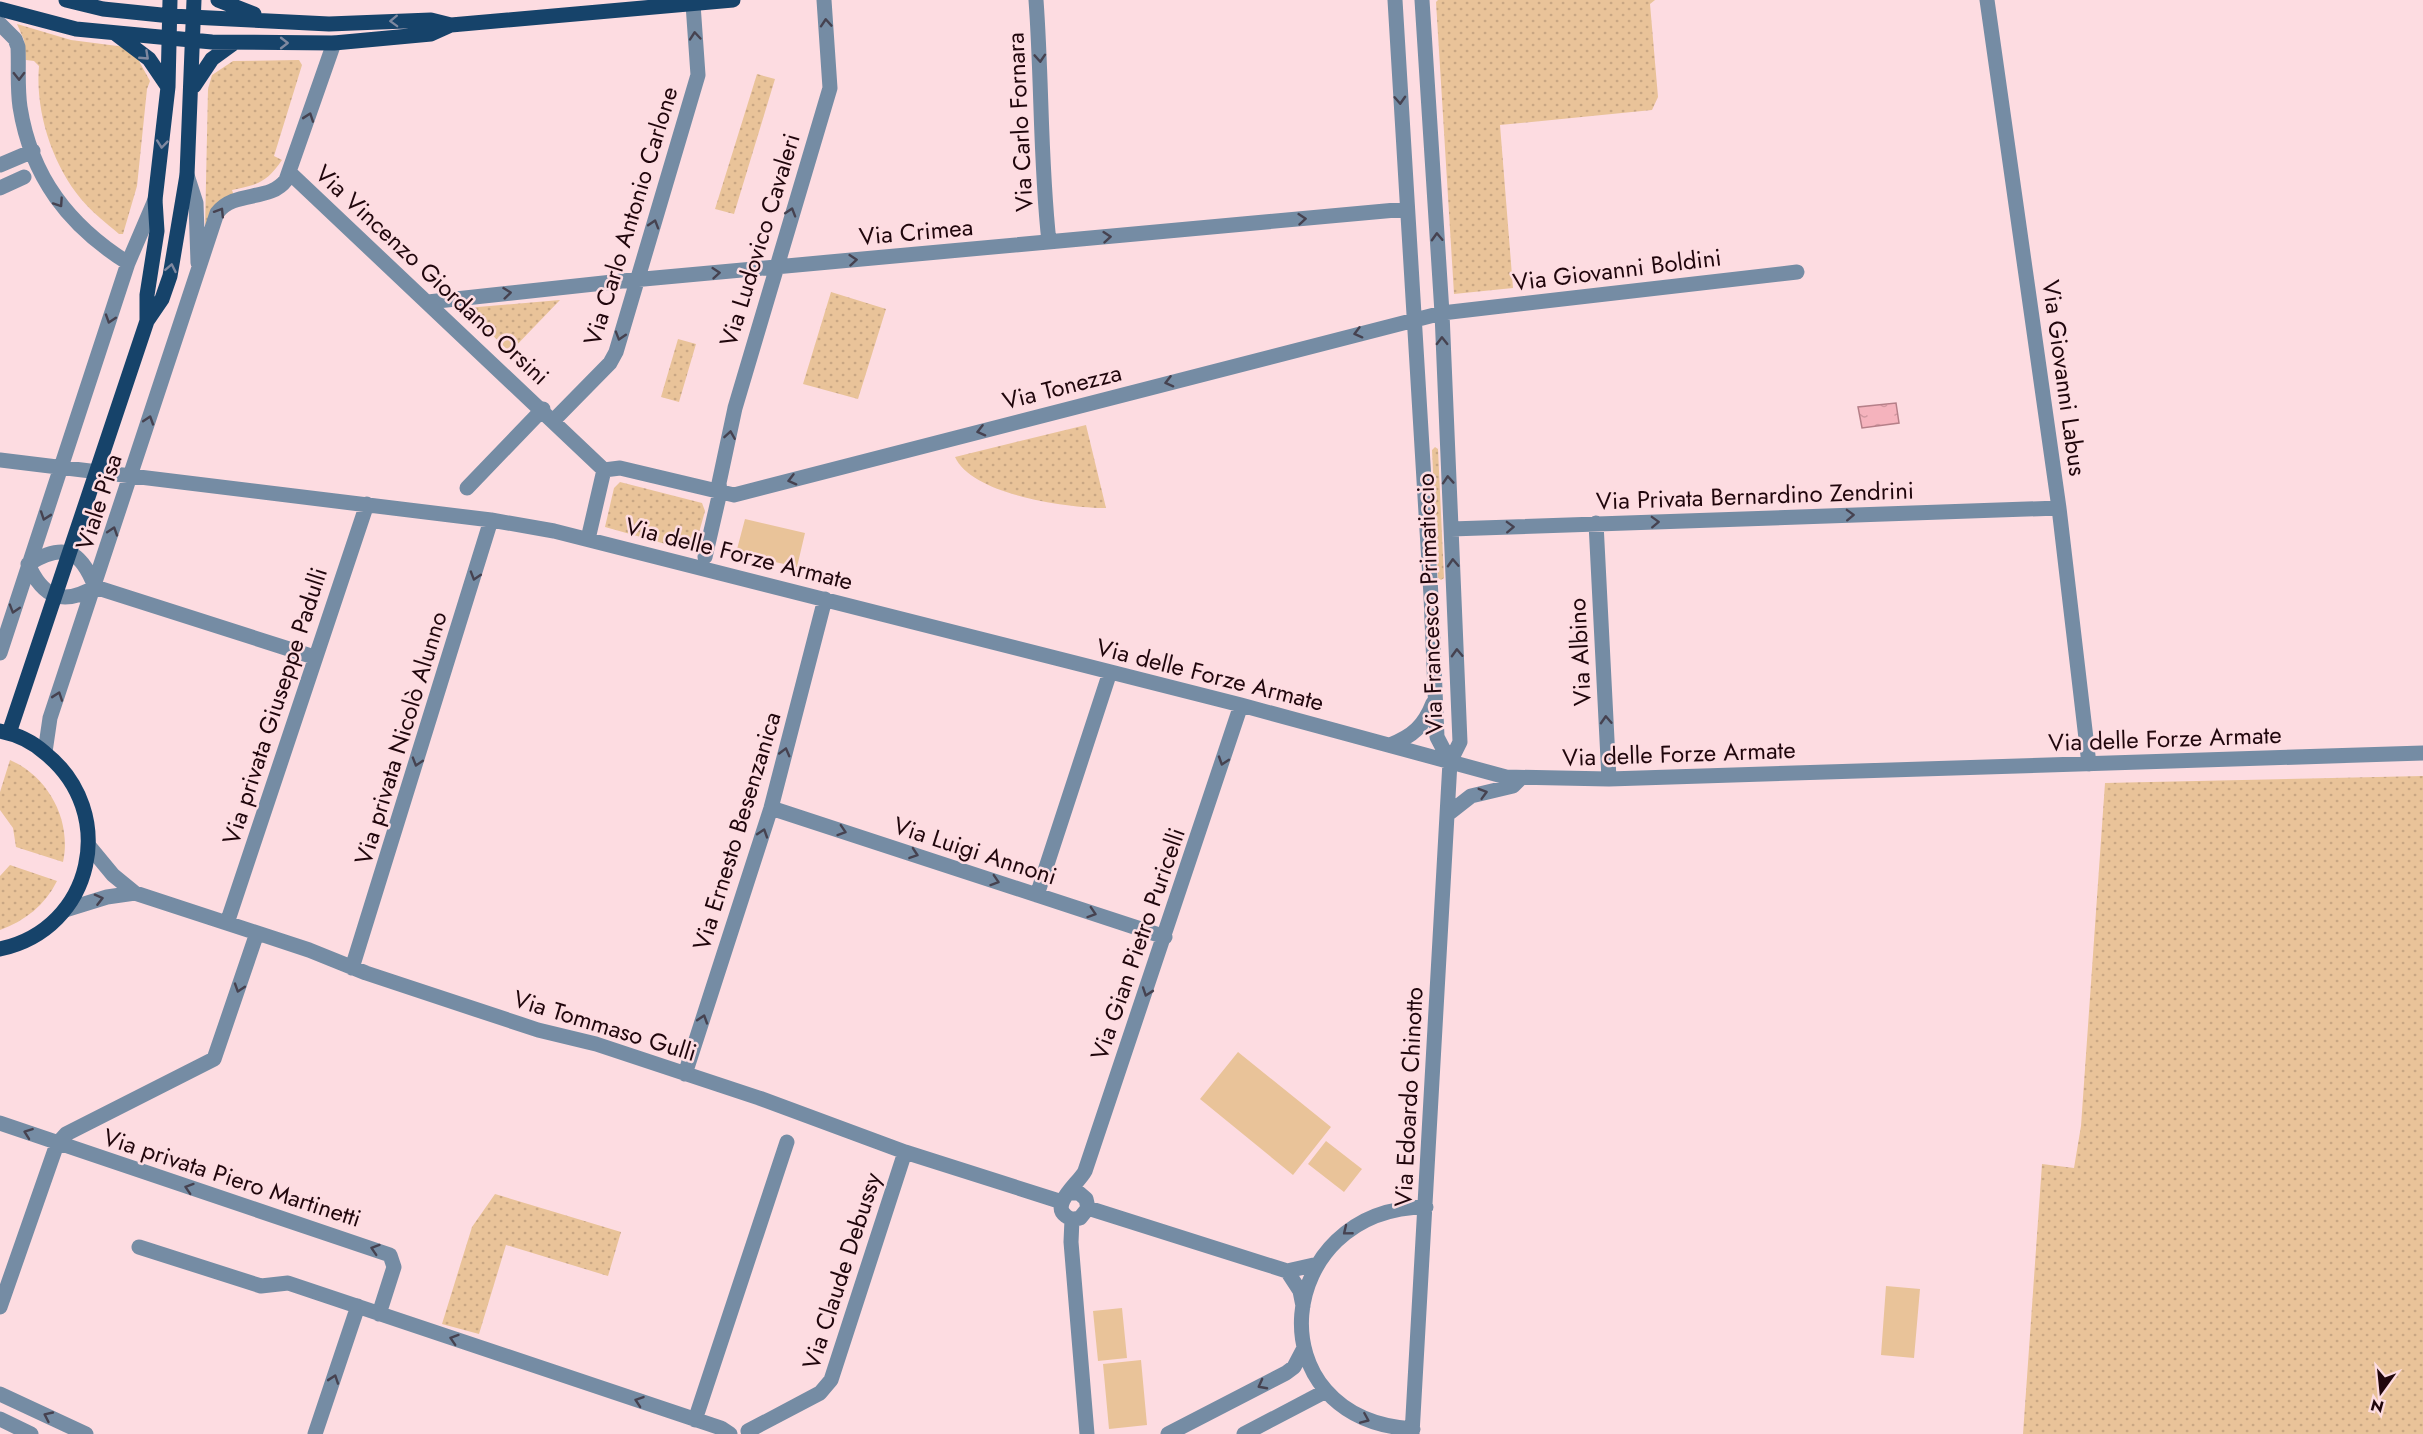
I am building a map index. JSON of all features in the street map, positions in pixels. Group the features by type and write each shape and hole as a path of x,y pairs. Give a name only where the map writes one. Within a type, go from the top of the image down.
{"main road":[{"path":"66,0 88,7 122,12 194,18 281,20 329,24 431,20 451,25 733,0"},
{"path":"122,12 144,0"},
{"path":"147,321 147,295 157,231 155,200 168,87 170,0"},
{"path":"147,321 162,299 170,276 187,175 194,0"},
{"path":"218,0 236,9 281,20"},
{"path":"0,9 55,25 170,39 234,43 334,42 431,34 451,25"},
{"path":"114,33 136,47 153,63 168,87"},
{"path":"192,88 205,67 234,43"},
{"name":"Viale Pisa","path":"5,732 55,595 147,321"},
{"path":"0,949 34,937 65,909 84,873 89,846 87,818 78,792 63,769 45,752 5,732"}],"street":[{"name":"Via Ludovico Cavaleri","path":"705,556 720,492 719,483 733,415 774,268 830,88 824,0"},
{"name":"Via Carlo Fornara","path":"1036,0 1041,78 1041,153 1049,242"},
{"name":"Via Francesco Primaticcio","path":"1395,0 1431,596 1434,700 1437,737 1450,762"},
{"name":"Via Francesco Primaticcio","path":"1422,0 1442,313 1444,419 1455,597 1460,742 1450,762"},
{"name":"Via Giovanni Labus","path":"1988,0 2059,508 2089,764"},
{"name":"Via Carlo Antonio Carlone","path":"548,415 613,358 698,75 693,4"},
{"path":"0,24 15,39 18,47 20,104 44,180 75,223 106,250 128,264"},
{"path":"1398,41 1409,34 1424,45"},
{"path":"290,173 334,42"},
{"path":"0,165 33,151"},
{"name":"Viale Pisa","path":"45,752 50,718 198,266 221,208 230,202 276,189 282,185 290,173"},
{"name":"Via Vincenzo Giordano Orsini","path":"290,173 604,470"},
{"path":"187,175 196,203 198,266"},
{"path":"0,188 24,177"},
{"name":"Viale Pisa","path":"0,653 128,264 155,200"},
{"name":"Via Crimea","path":"429,302 637,280 1407,209"},
{"path":"1412,271 1424,277 1430,277 1438,269"},
{"name":"Via Giovanni Boldini","path":"1415,320 1442,313 1797,272"},
{"name":"Via Tonezza","path":"604,470 620,468 734,495 1415,320"},
{"name":"Via Vincenzo Giordano Orsini","path":"467,488 548,415"},
{"path":"1420,417 1432,426 1444,419"},
{"path":"1422,444 1431,437 1441,439 1446,444"},
{"name":"Via delle Forze Armate","path":"0,460 491,520 588,539 1241,705 1520,779 1609,779 2423,753"},
{"path":"588,539 604,470"},
{"name":"Via privata Giuseppe Padulli","path":"227,923 367,504"},
{"name":"Via Privata Bernardino Zendrini","path":"1451,529 2059,508"},
{"name":"Via privata Nicolò Alunno","path":"352,968 491,520"},
{"name":"Via Albino","path":"1596,524 1609,779"},
{"path":"95,586 87,566 80,557 69,553 57,550 28,564 36,584 44,591 55,595 79,596 95,586 314,657"},
{"path":"1431,596 1443,603 1455,597"},
{"name":"Via Ernesto Besenzanica","path":"685,1074 771,808 825,599"},
{"path":"1037,895 1110,672"},
{"path":"1390,745 1411,737 1427,719 1434,700"},
{"name":"Via Gian Pietro Puricelli","path":"1066,1197 1085,1171 1166,937 1241,705"},
{"name":"Via Edoardo Chinotto","path":"1412,1431 1450,762"},
{"path":"1448,814 1471,796 1513,786 1520,779"},
{"name":"Via Luigi Annoni","path":"771,808 1166,937"},
{"name":"Via Tommaso Gulli","path":"89,846 113,875 135,893 538,1030 573,1036 905,1152 1066,1197"},
{"name":"Via Tommaso Gulli","path":"65,909 107,897 135,893"},
{"path":"0,1307 57,1144 66,1134 214,1059 257,933"},
{"name":"Via privata Piero Martinetti","path":"0,1123 390,1255 394,1267 379,1314"},
{"path":"695,1420 787,1142"},
{"name":"Via Claude Debussy","path":"748,1431 820,1393 831,1380 905,1152"},
{"path":"1072,1219 1063,1213 1066,1197 1083,1196 1088,1208 1287,1271 1318,1264"},
{"path":"1302,1306 1318,1264 1338,1239 1366,1217 1387,1210 1426,1207"},
{"path":"1072,1219 1084,1215 1088,1208"},
{"path":"1072,1219 1071,1242 1087,1434"},
{"path":"139,1247 255,1284 288,1283 721,1428 730,1434"},
{"path":"1287,1271 1300,1291 1304,1348 1315,1377 1326,1391 1351,1413 1365,1420 1412,1431"},
{"path":"315,1434 358,1306"},
{"path":"1168,1434 1286,1373 1294,1367 1304,1348"},
{"path":"1244,1434 1326,1391"},
{"path":"0,1394 86,1434"},
{"path":"0,1419 31,1434"}],"shaded area":[{"path":"1438,0 1655,0 1650,4 1658,97 1652,110 1500,125 1513,288 1454,294 1436,2"},
{"path":"17,24 71,40 133,48 143,56 139,61 150,81 147,89 137,186 123,234 119,234 85,204 62,170 43,119 38,83 39,66 34,61 26,60 24,40"},
{"path":"299,60 302,65 274,156 282,160 272,173 261,181 232,190 234,196 205,229 208,89 212,75 233,61"},
{"path":"757,74 775,79 734,214 715,209"},
{"path":"831,292 886,309 858,399 803,384"},
{"path":"560,300 510,352 466,310 466,308"},
{"path":"678,339 696,344 679,402 661,397"},
{"path":"1086,425 1106,508 1046,502 1000,490 980,481 965,470 955,457"},
{"path":"1435,447 1438,449 1444,578 1441,580 1438,578 1432,450"},
{"path":"620,482 702,503 705,511 695,547 687,550 605,527 614,488"},
{"path":"745,519 805,533 797,567 736,553"},
{"path":"10,760 36,777 54,802 64,831 63,862 16,847 13,828 0,810 0,792"},
{"path":"2423,776 2423,1434 2023,1434 2042,1164 2074,1168 2081,1126 2105,783"},
{"path":"10,865 57,881 40,905 18,922 0,930 0,876"},
{"path":"1238,1052 1331,1127 1293,1175 1200,1099"},
{"path":"1326,1141 1362,1169 1344,1192 1308,1164"},
{"path":"495,1194 621,1232 608,1276 506,1245 479,1334 442,1324 472,1227"},
{"path":"1886,1286 1920,1289 1914,1358 1881,1355"},
{"path":"1122,1308 1127,1358 1098,1361 1093,1311"},
{"path":"1141,1360 1147,1425 1109,1429 1103,1364"}],"water":[{"path":"1896,403 1899,423 1862,428 1858,407"}]}
